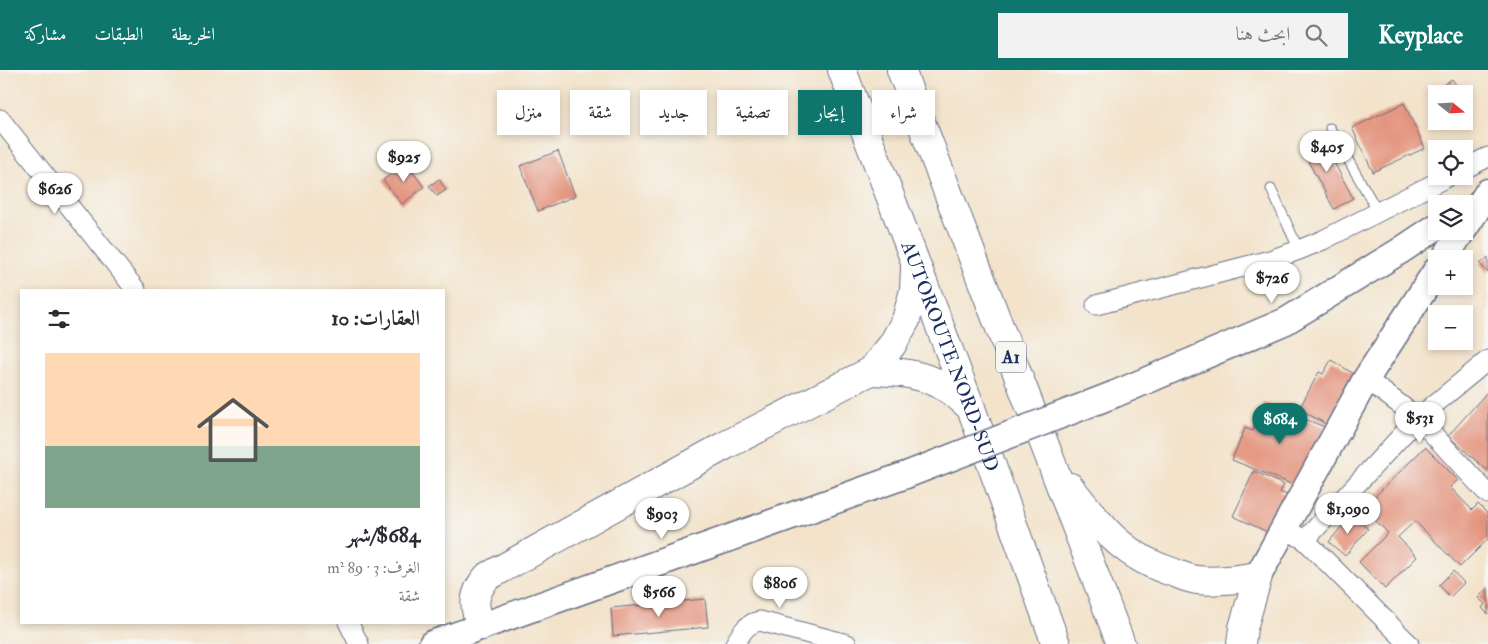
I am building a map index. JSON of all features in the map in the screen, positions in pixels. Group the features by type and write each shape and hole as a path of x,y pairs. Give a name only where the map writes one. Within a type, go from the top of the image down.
{"highway":[{"name":"AUTOROUTE NORD-SUD","path":"842,70 971,408 1056,644"},
{"name":"A1","path":"902,70 1121,644"},
{"path":"482,626 474,606 475,595 487,577 726,446 871,371 892,345 906,320 914,290 915,261"},
{"path":"871,371 901,372 924,377 947,388 971,408"},
{"path":"1052,462 1110,537 1134,555 1164,570 1195,580 1230,580 1258,576 1243,628 1241,644"}],"main road":[{"path":"1473,202 1488,192"},
{"path":"1473,215 1488,192"},
{"path":"432,644 906,475 1115,394 1286,321 1428,232"},
{"path":"1258,576 1294,534 1366,379 1428,283"}],"street":[{"path":"0,119 135,289"},
{"path":"1473,164 1488,156"},
{"path":"1096,305 1270,260 1299,250 1431,185"},
{"path":"1409,644 1294,534 1418,418 1488,360"},
{"path":"1366,379 1418,418 1488,494"},
{"path":"735,644 752,622 760,621 847,644"},
{"path":"349,624 359,644"}],"lane":[{"path":"1330,128 1378,212"},
{"path":"1271,189 1299,250"}],"building":[{"path":"1452,79 1456,85 1443,85"},
{"path":"1404,103 1425,148 1373,172 1352,128"},
{"path":"1321,138 1353,198 1334,209 1301,148"},
{"path":"558,151 575,196 538,211 520,166"},
{"path":"406,163 424,187 402,204 383,180"},
{"path":"439,179 446,190 437,196 429,186"},
{"path":"1488,257 1488,273 1480,264"},
{"path":"1331,360 1356,375 1328,425 1299,409 1319,372 1323,374"},
{"path":"1488,391 1488,471 1448,436"},
{"path":"1264,403 1325,427 1301,488 1232,460 1245,428 1253,431"},
{"path":"1425,447 1458,480 1450,487 1472,510 1478,504 1488,514 1488,539 1460,567 1415,521 1398,537 1417,557 1385,589 1359,562 1388,533 1363,508"},
{"path":"1254,471 1284,485 1280,492 1289,496 1272,534 1233,516"},
{"path":"1351,515 1368,529 1345,556 1329,542"},
{"path":"1453,571 1464,583 1450,597 1439,585"},
{"path":"1488,587 1488,614 1482,608 1485,604 1478,598"},
{"path":"705,599 708,627 613,636 611,608"}]}
